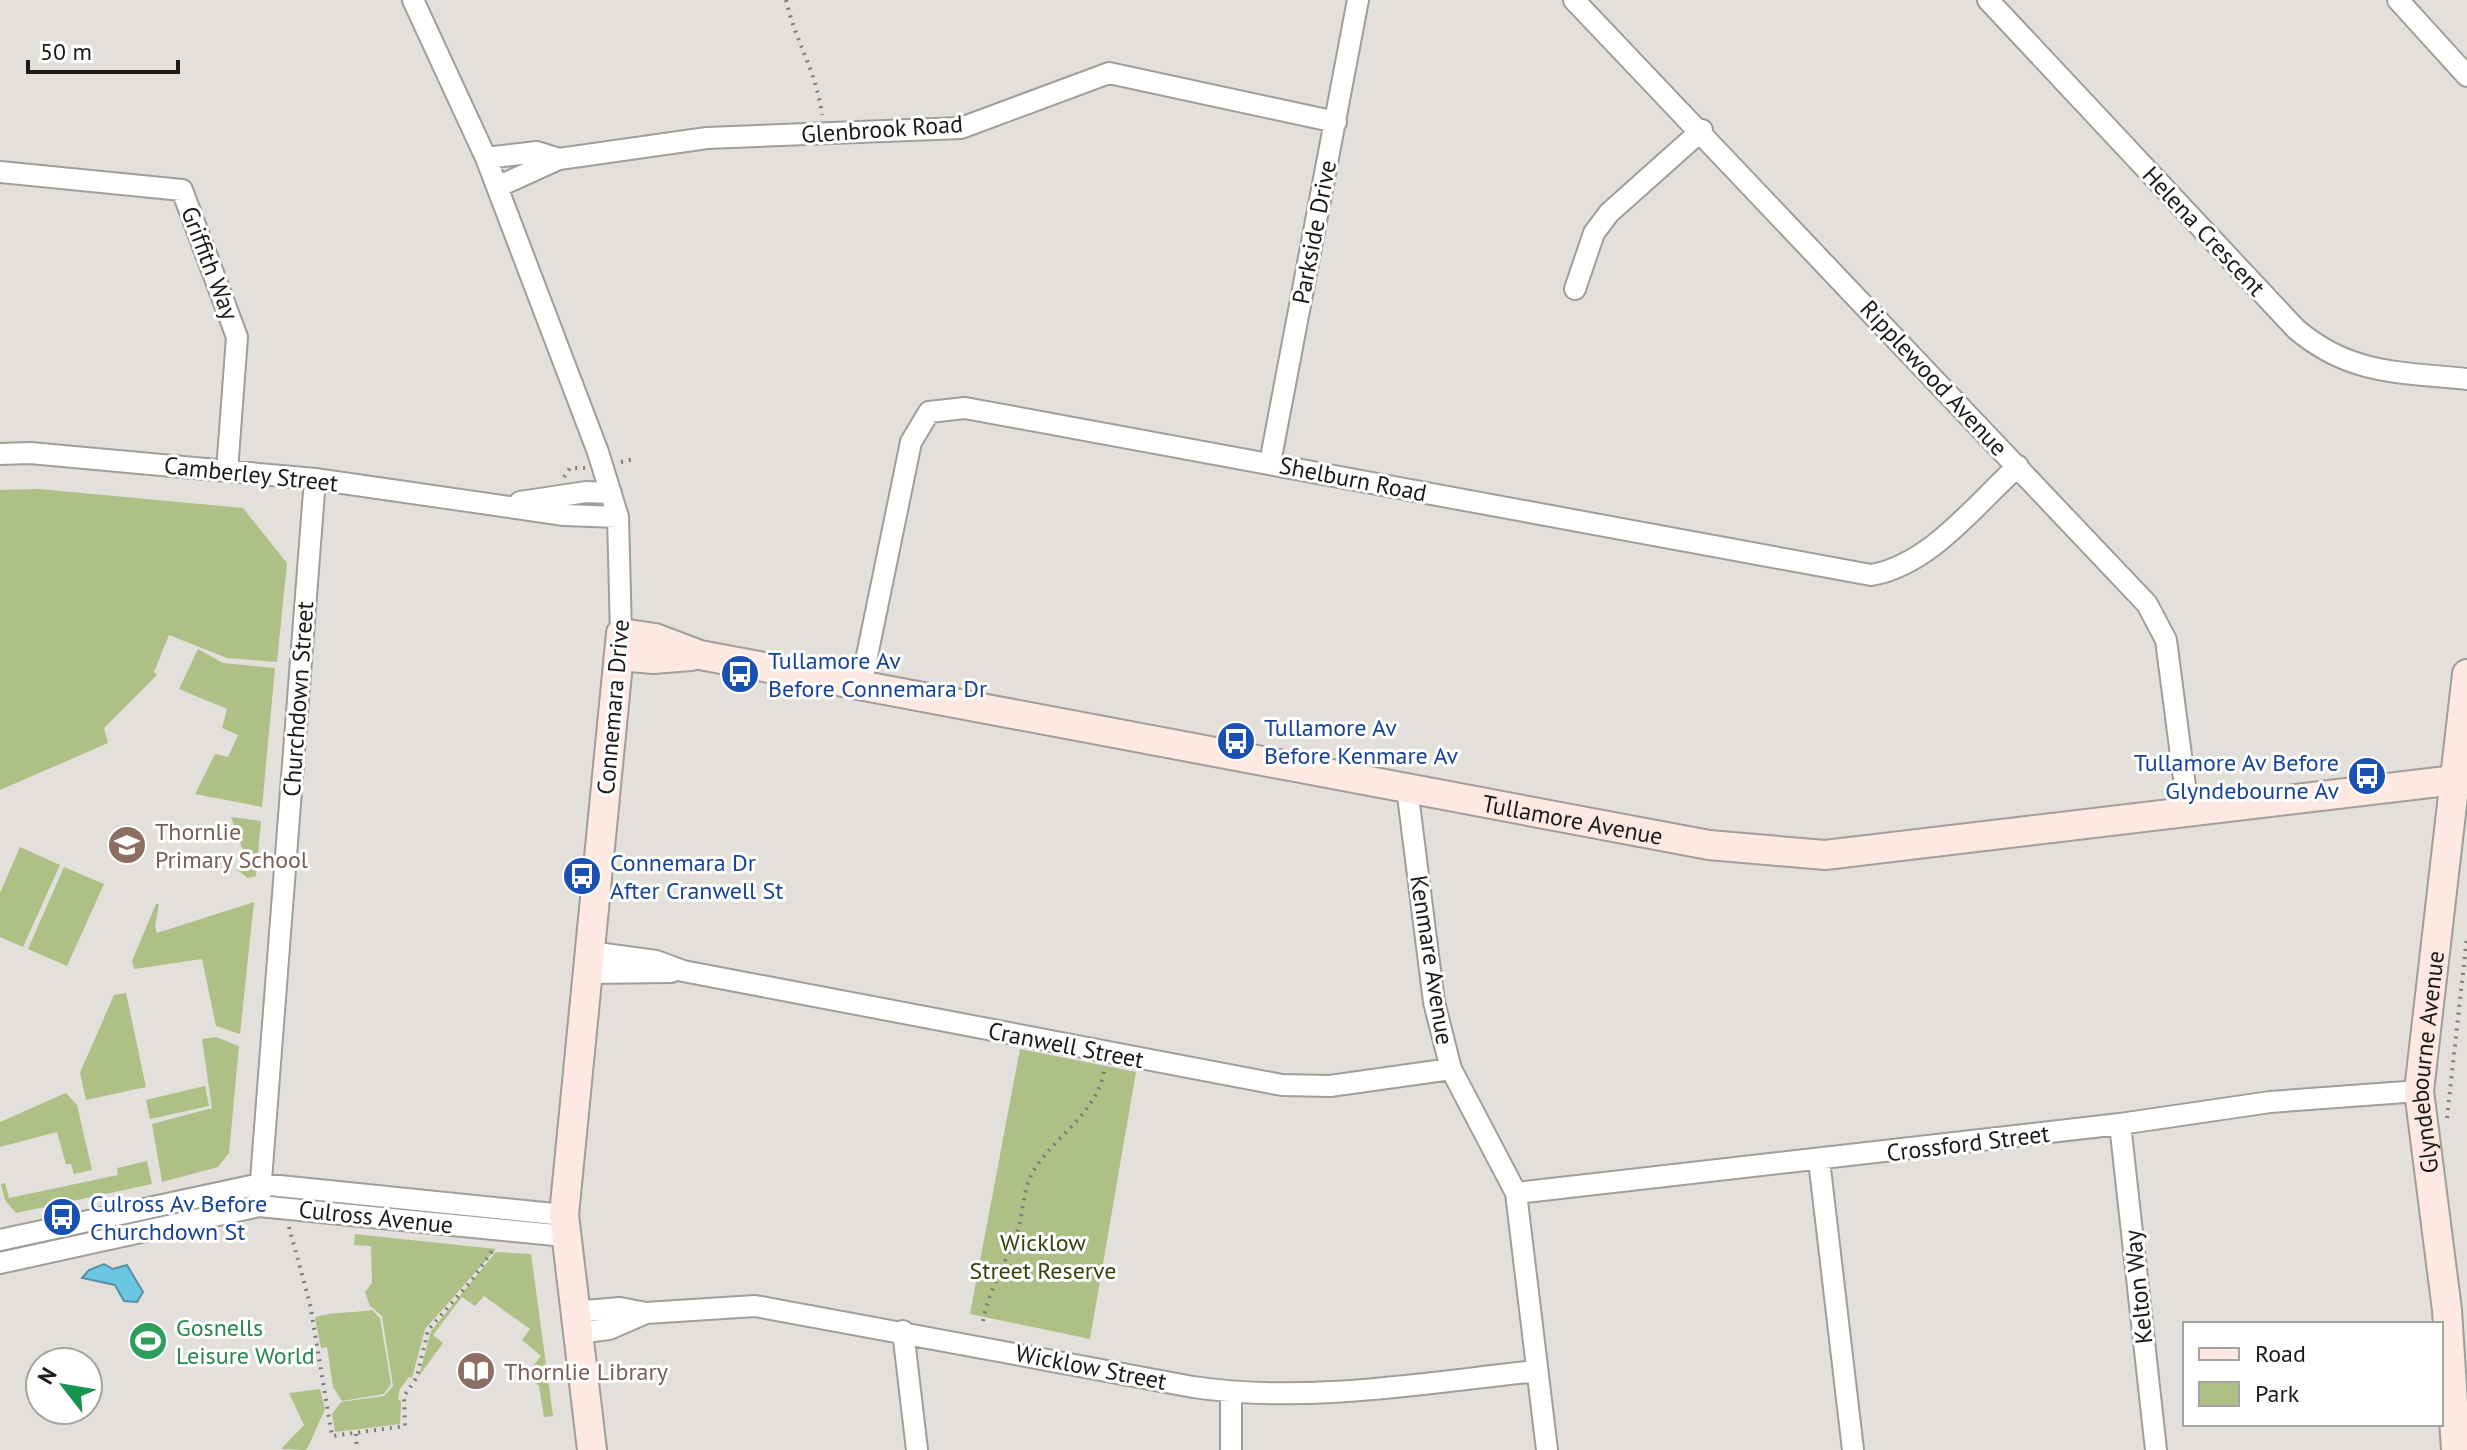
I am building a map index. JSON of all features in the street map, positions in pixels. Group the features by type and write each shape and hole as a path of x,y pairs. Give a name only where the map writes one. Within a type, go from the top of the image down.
{"street":[{"name":"Connemara Drive","path":"413,0 486,158 577,389 618,517 620,644 565,1225 592,1450"},
{"name":"Parkside Drive","path":"1270,463 1358,0"},
{"name":"Ripplewood Avenue","path":"1574,0 1702,130 2147,604 2166,640 2188,809"},
{"name":"Helena Crescent","path":"1988,0 2296,329 2322,351 2366,368 2467,379"},
{"path":"2410,4 2467,76"},
{"name":"Glenbrook Road","path":"497,187 559,159 707,138 961,128 1109,73 1336,122"},
{"path":"1575,289 1594,233 1609,213 1702,130"},
{"name":"Glenbrook Road","path":"486,158 537,152 559,159"},
{"name":"Griffith Way","path":"0,172 182,190 237,337 227,471"},
{"name":"Shelburn Road","path":"861,685 911,442 929,412 965,408 1871,575 1893,571 1916,560 2018,466"},
{"name":"Camberley Street","path":"0,454 30,453 315,479 564,515 618,517"},
{"name":"Churchdown Street","path":"259,1206 315,479"},
{"name":"Camberley Street","path":"501,505 586,492 611,493"},
{"name":"Tullamore Avenue","path":"620,644 655,638 700,655 1709,845 1788,854 1825,855 2188,809 2455,780"},
{"name":"Glyndebourne Avenue","path":"2456,1450 2447,1310 2419,1091 2467,674"},
{"name":"Kenmare Avenue","path":"1407,788 1434,1002 1451,1069 1516,1193 1547,1450"},
{"name":"Cranwell Street","path":"589,962 645,959 683,971 1282,1085 1330,1086 1451,1069"},
{"name":"Crossford Street","path":"1516,1193 2120,1124 2270,1102 2419,1091"},
{"name":"Kelton Way","path":"2120,1124 2156,1450"},
{"path":"1819,1160 1853,1450"},
{"name":"Culross Avenue","path":"0,1240 260,1184 565,1225"},
{"name":"Culross Avenue","path":"0,1263 259,1206 565,1225"},
{"name":"Wicklow Street","path":"576,1323 620,1308 646,1313 755,1306 1231,1393 1302,1396 1537,1371"},
{"path":"903,1331 917,1450"},
{"path":"1231,1393 1231,1450"}],"path":[{"path":"786,0 793,30 817,80 825,133"},
{"path":"2447,1122 2467,936"},
{"path":"983,1321 1000,1266 1018,1231 1032,1172 1061,1134 1093,1101 1102,1084 1108,1053"},
{"path":"289,1225 310,1304 332,1436 405,1426 404,1396 417,1377 428,1330 472,1280 496,1245"},
{"path":"356,1434 357,1450"}],"green space":[{"path":"39,489 243,508 287,563 277,662 227,658 169,635 154,672 157,675 104,728 108,743 0,790 0,490"},
{"path":"198,649 223,663 275,668 262,807 195,794 215,754 228,757 238,735 222,728 227,709 179,689"},
{"path":"231,817 261,821 256,876 248,878 236,869 247,862"},
{"path":"20,847 60,865 23,947 0,937 0,893"},
{"path":"64,867 104,884 67,966 28,949"},
{"path":"254,902 240,1034 216,1026 202,959 134,969 132,961 156,904 159,904 155,926 157,933"},
{"path":"126,993 146,1087 86,1100 80,1073 114,995"},
{"path":"216,1037 239,1046 229,1153 218,1167 162,1182 152,1124 212,1108 202,1039"},
{"name":"Wicklow Street Reserve","path":"1020,1049 1136,1072 1090,1339 970,1314"},
{"path":"205,1086 209,1106 150,1119 146,1100"},
{"path":"66,1093 77,1105 92,1170 74,1174 71,1164 66,1164 57,1132 0,1147 0,1122"},
{"path":"147,1161 152,1184 16,1213 5,1200 1,1184 5,1183 9,1198 118,1175 117,1168"},
{"path":"355,1234 496,1249 425,1329 412,1378 409,1377 400,1389 400,1424 335,1432 332,1414 341,1402 384,1396 393,1386 382,1316 370,1306 365,1292 372,1283 371,1246 354,1245"},
{"path":"496,1252 531,1254 553,1416 544,1417 539,1386 526,1375 541,1356 522,1340 530,1329 484,1296 475,1306 462,1297 433,1335 443,1343 419,1376 431,1331"},
{"path":"372,1310 380,1318 391,1384 384,1394 342,1401 333,1387 327,1347 321,1348 315,1318"},
{"path":"320,1389 325,1409 306,1450 281,1449 304,1425 289,1393"}],"water":[{"path":"104,1264 113,1269 127,1265 143,1292 137,1302 124,1301 115,1285 82,1278 89,1270"}],"place":[{"name":"Tullamore Av Before Connemara Dr","path":"740,674"},
{"name":"Tullamore Av Before Kenmare Av","path":"1236,741"},
{"name":"Tullamore Av Before Glyndebourne Av","path":"2367,776"},
{"name":"Thornlie Primary School","path":"127,845"},
{"name":"Connemara Dr After Cranwell St","path":"582,876"},
{"name":"Culross Av Before Churchdown St","path":"62,1217"},
{"name":"Gosnells Leisure World","path":"148,1341"},
{"name":"Thornlie Library","path":"476,1371"}]}
